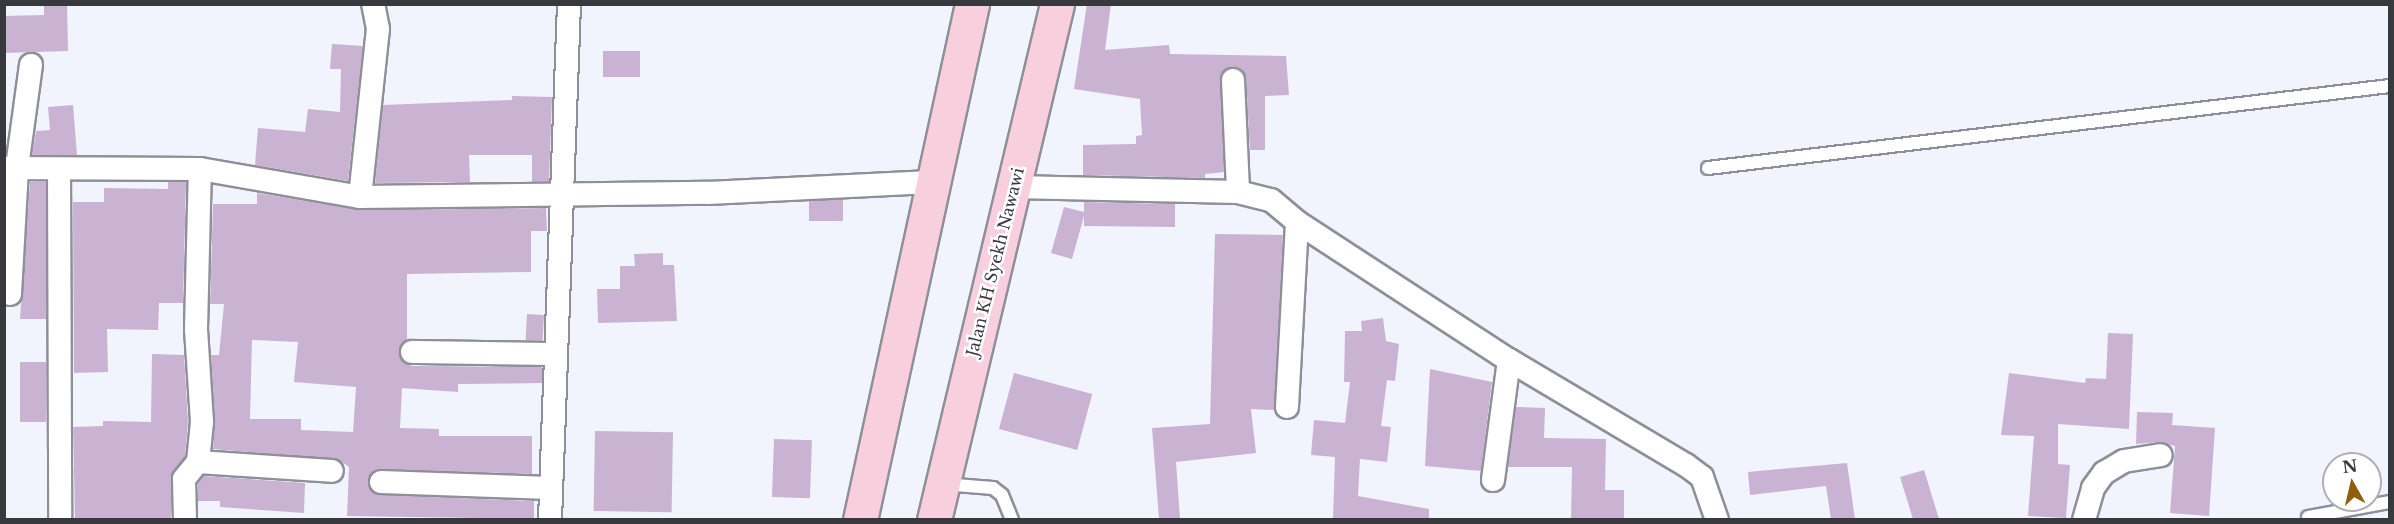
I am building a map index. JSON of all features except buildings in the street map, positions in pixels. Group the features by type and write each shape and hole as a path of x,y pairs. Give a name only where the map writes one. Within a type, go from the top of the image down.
{"main road":[{"path":"860,519 931,182 972,4"},
{"name":"Jalan KH Syekh Nawawi","path":"934,519 1057,4"}],"street":[{"path":"360,196 378,29 373,4"},
{"path":"550,519 560,194 569,4"},
{"path":"10,294 10,167 31,65"},
{"path":"1233,80 1238,192"},
{"path":"10,167 200,169 360,196 708,193 931,182"},
{"path":"59,169 60,519"},
{"path":"185,519 184,479 198,462 202,422 196,329 200,169"},
{"path":"1014,187 1238,192 1271,201 1298,222 1509,360 1686,465 1701,477 1717,519"},
{"path":"1287,407 1298,222"},
{"path":"412,352 555,354"},
{"path":"1493,480 1509,360"},
{"path":"2084,519 2092,488 2104,473 2124,461 2161,455"},
{"path":"198,462 332,471"},
{"path":"381,482 551,488"}],"lane":[{"path":"1708,168 2390,86"},
{"path":"942,484 993,488 1002,495 1012,519"},
{"path":"2308,517 2390,502"}]}
